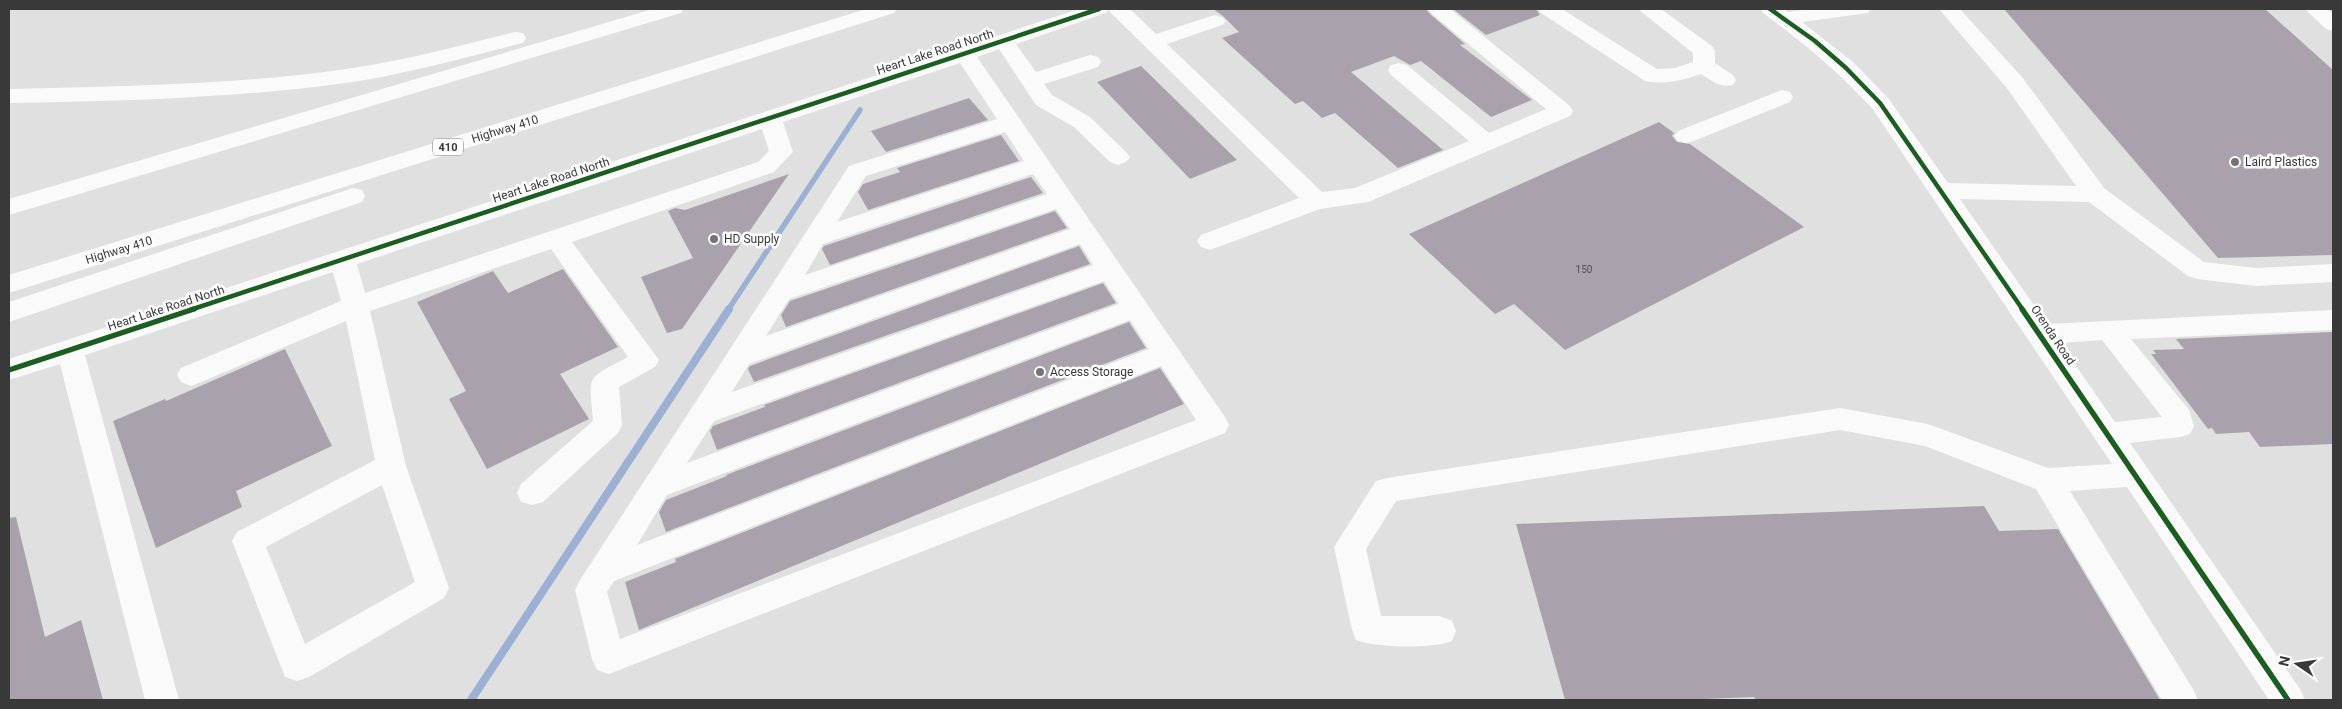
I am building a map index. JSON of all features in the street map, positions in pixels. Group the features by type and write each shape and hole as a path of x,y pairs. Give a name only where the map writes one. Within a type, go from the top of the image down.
{"main road":[{"path":"9,96 210,88 354,75 405,65 633,9"},
{"path":"9,207 674,9"},
{"name":"Highway 410","path":"9,284 887,9"},
{"name":"Heart Lake Road North","path":"9,370 343,261 1099,9"},
{"path":"1118,9 1316,201"},
{"path":"1548,9 1652,76 1677,75 1704,66"},
{"path":"1648,9 1704,51 1704,66"},
{"path":"1777,14 1861,9"},
{"path":"1949,9 2014,82 2095,194 2197,270 2256,277 2333,273"},
{"path":"2314,9 2333,25"},
{"path":"1210,241 1316,201 1359,196 1562,111 1489,52 1430,10"},
{"name":"Orenda Road","path":"1777,14 1815,41 1846,68 1880,103 2040,334 2288,700"},
{"path":"1152,42 1215,21"},
{"path":"1003,40 1044,100 1082,122 1118,157"},
{"path":"964,53 1215,425 610,659 592,590 857,171 1010,122"},
{"path":"1032,81 1090,62"},
{"path":"9,312 599,113 712,65"},
{"path":"1704,66 1724,80"},
{"path":"1399,70 1486,143"},
{"path":"1686,136 1782,97"},
{"path":"191,375 356,306 766,167 781,152 770,118"},
{"path":"815,238 1039,164"},
{"path":"1942,191 2095,194"},
{"path":"781,292 1062,198"},
{"path":"741,356 1085,233"},
{"path":"532,493 608,425 604,382 645,360 556,238"},
{"path":"343,261 356,306 391,466 433,588 297,666 248,541 391,466"},
{"path":"706,412 1109,269"},
{"path":"659,486 1136,308"},
{"path":"2040,334 2333,320"},
{"path":"2108,434 2180,426 2179,418 2109,330"},
{"path":"70,350 162,700"},
{"path":"604,571 1166,353"},
{"path":"1440,631 1368,630 1350,547 1387,490 1840,419 1928,435 2047,480 2135,475"},
{"path":"2047,480 2181,700"}],"building":[{"path":"1213,9 1426,9 1465,44 1460,45 1532,100 1491,117 1421,61 1410,65 1394,56 1351,72 1443,150 1398,168 1335,113 1322,118 1303,101 1295,104 1222,38 1239,32"},
{"path":"1453,9 1536,9 1540,15 1486,35"},
{"name":"Laird Plastics","path":"2004,9 2265,9 2333,70 2333,255 2218,258"},
{"path":"1141,66 1237,160 1190,179 1097,82"},
{"path":"969,98 988,120 886,152 871,131"},
{"path":"1659,122 1674,133 1672,136 1677,142 1690,144 1804,227 1565,350 1514,304 1495,314 1409,234"},
{"path":"1001,135 1019,161 868,210 858,192 863,184 900,172 897,168"},
{"name":"HD Supply","path":"789,174 682,329 667,333 641,277 693,258 668,211 675,208 685,210"},
{"path":"1031,177 1043,193 830,265 822,249 824,246"},
{"path":"1055,211 1067,228 786,327 781,315 790,301"},
{"path":"1079,246 1090,264 754,382 748,369 750,366"},
{"path":"563,269 618,347 560,374 589,419 487,469 449,399 466,391 417,302 493,271 508,293"},
{"path":"1103,283 1116,303 717,450 710,431 713,426 765,407 764,405"},
{"path":"1129,322 1146,348 666,532 659,512 666,500 726,475"},
{"path":"2333,332 2333,444 2260,447 2249,432 2216,434 2212,428 2208,429 2151,354 2156,354 2153,350 2184,349 2176,339"},
{"path":"285,349 332,446 236,491 242,507 156,548 113,421 165,399 166,401"},
{"path":"1160,368 1184,404 639,630 625,582 676,562 675,559"},
{"path":"1984,506 1999,531 2058,529 2160,700 1756,700 1754,697 1681,700 1565,700 1516,524"},
{"path":"16,517 45,637 81,620 103,700 9,700 9,518"}],"waterway":[{"path":"728,310 860,110"},
{"path":"471,700 729,309"}],"cycle path":[{"path":"9,370 1099,9"},
{"path":"1770,9 1815,41 1846,68 1880,103 1979,245 2288,700"}],"place":[{"name":"Laird Plastics","path":"2235,162"},
{"name":"HD Supply","path":"714,239"},
{"name":"Access Storage","path":"1040,372"}]}
